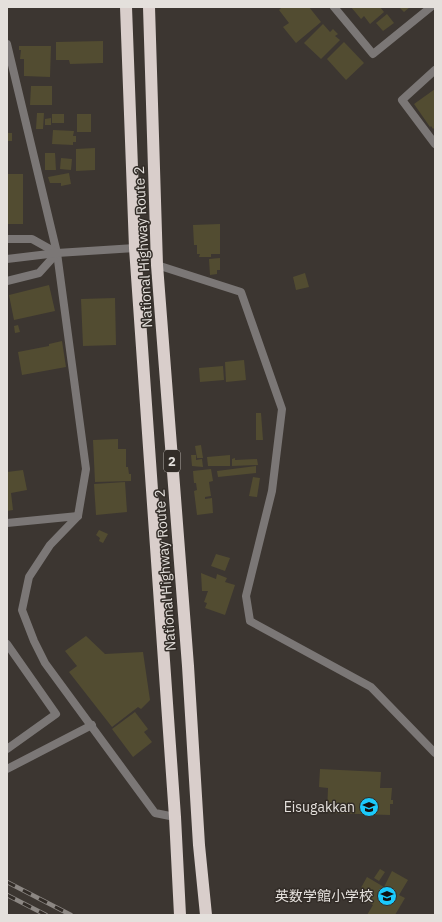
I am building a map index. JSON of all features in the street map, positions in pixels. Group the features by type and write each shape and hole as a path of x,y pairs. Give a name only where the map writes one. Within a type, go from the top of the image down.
{"highway":[{"name":"National Highway Route 2","path":"126,7 135,248 175,817 180,915"},
{"name":"National Highway Route 2","path":"150,7 157,265 188,666 199,845 206,915"}],"street":[{"path":"334,7 373,54 430,7"},
{"path":"7,44 57,253 86,470 78,516 50,545 29,577 22,610 34,641 45,663 155,812 175,817"},
{"path":"435,70 402,100 435,144"},
{"path":"7,239 32,238 57,253"},
{"path":"7,259 57,253 135,248"},
{"path":"7,280 39,273 57,253"},
{"path":"157,265 241,292 282,409 272,492 246,596 250,621 371,687 435,753"},
{"path":"7,523 78,516"},
{"path":"7,644 56,714 7,750"},
{"path":"7,769 92,725"}],"building":[{"path":"282,7 309,7 321,22 296,43 283,27 289,23 279,10"},
{"path":"351,7 380,7 384,12 370,24 364,16 361,19"},
{"path":"399,7 410,7 404,12"},
{"path":"387,14 394,23 383,31 376,23"},
{"path":"323,24 330,32 333,29 338,34 335,36 340,40 321,59 304,43"},
{"path":"103,41 103,63 70,64 69,60 56,60 56,42"},
{"path":"344,42 364,63 346,80 327,59"},
{"path":"19,46 51,46 50,77 24,76 24,59 20,59 21,50 19,50"},
{"path":"31,86 52,86 52,105 30,105"},
{"path":"435,89 435,127 433,129 414,104"},
{"path":"37,113 44,113 43,129 36,129"},
{"path":"52,114 64,114 64,123 52,123"},
{"path":"77,114 91,114 91,132 77,132"},
{"path":"51,118 51,125 45,125 45,119"},
{"path":"53,130 74,131 73,136 76,136 76,142 73,142 73,145 52,144"},
{"path":"7,133 12,133 12,141 7,141"},
{"path":"95,148 95,170 76,171 76,149"},
{"path":"45,153 55,153 56,170 45,170"},
{"path":"61,158 72,159 71,170 60,169"},
{"path":"69,173 71,184 61,186 61,183 50,183 48,177"},
{"path":"7,174 23,174 23,224 7,224"},
{"path":"220,224 220,254 211,254 211,257 199,257 200,254 197,254 197,245 194,245 193,225"},
{"path":"220,258 220,270 217,270 217,274 210,275 209,259"},
{"path":"305,273 309,287 296,290 293,277"},
{"path":"49,285 55,311 14,320 9,295"},
{"path":"115,298 116,345 83,346 81,299"},
{"path":"18,325 20,332 15,333 14,326"},
{"path":"62,341 66,367 22,375 18,352 49,346 49,344"},
{"path":"244,360 246,380 226,382 225,362"},
{"path":"223,366 224,380 200,382 199,368"},
{"path":"256,413 261,413 263,440 256,440"},
{"path":"118,439 118,449 126,449 126,467 128,467 129,474 131,474 131,481 95,482 93,440"},
{"path":"201,445 203,458 197,458 195,446"},
{"path":"191,455 196,455 196,460 202,459 203,467 192,466"},
{"path":"230,455 230,466 208,466 207,457"},
{"path":"235,458 235,460 257,459 258,465 232,466 232,459"},
{"path":"256,466 256,473 218,477 217,471"},
{"path":"211,469 213,481 209,482 211,496 205,497 205,499 212,498 213,513 197,515 194,491 197,490 196,483 194,483 193,471"},
{"path":"23,470 27,490 11,493 13,510 7,511 7,472"},
{"path":"253,477 260,478 257,497 249,496"},
{"path":"125,482 127,512 96,515 94,484"},
{"path":"99,530 108,534 103,543 99,541 100,538 96,535"},
{"path":"216,554 230,558 225,571 211,566"},
{"path":"201,573 216,579 217,574 227,578 225,582 235,585 225,615 205,608 207,603 204,602 208,591 202,591"},
{"path":"86,636 105,654 143,652 150,700 141,709 138,707 112,727 69,672 77,666 65,651"},
{"path":"135,712 148,729 144,732 152,742 133,757 112,729"},
{"path":"320,769 381,772 380,788 392,788 391,800 393,800 393,804 390,804 390,815 327,813 328,788 319,787"},
{"path":"380,869 385,872 379,881 374,878"},
{"path":"392,871 408,880 399,895 405,898 395,915 367,915 373,905 357,895 367,877 384,887"}],"railway":[{"path":"7,882 71,915"},
{"path":"7,895 46,915"}],"place":[{"name":"Eisugakkan","path":"369,807"},
{"name":"英数学館小学校","path":"387,896"}]}
